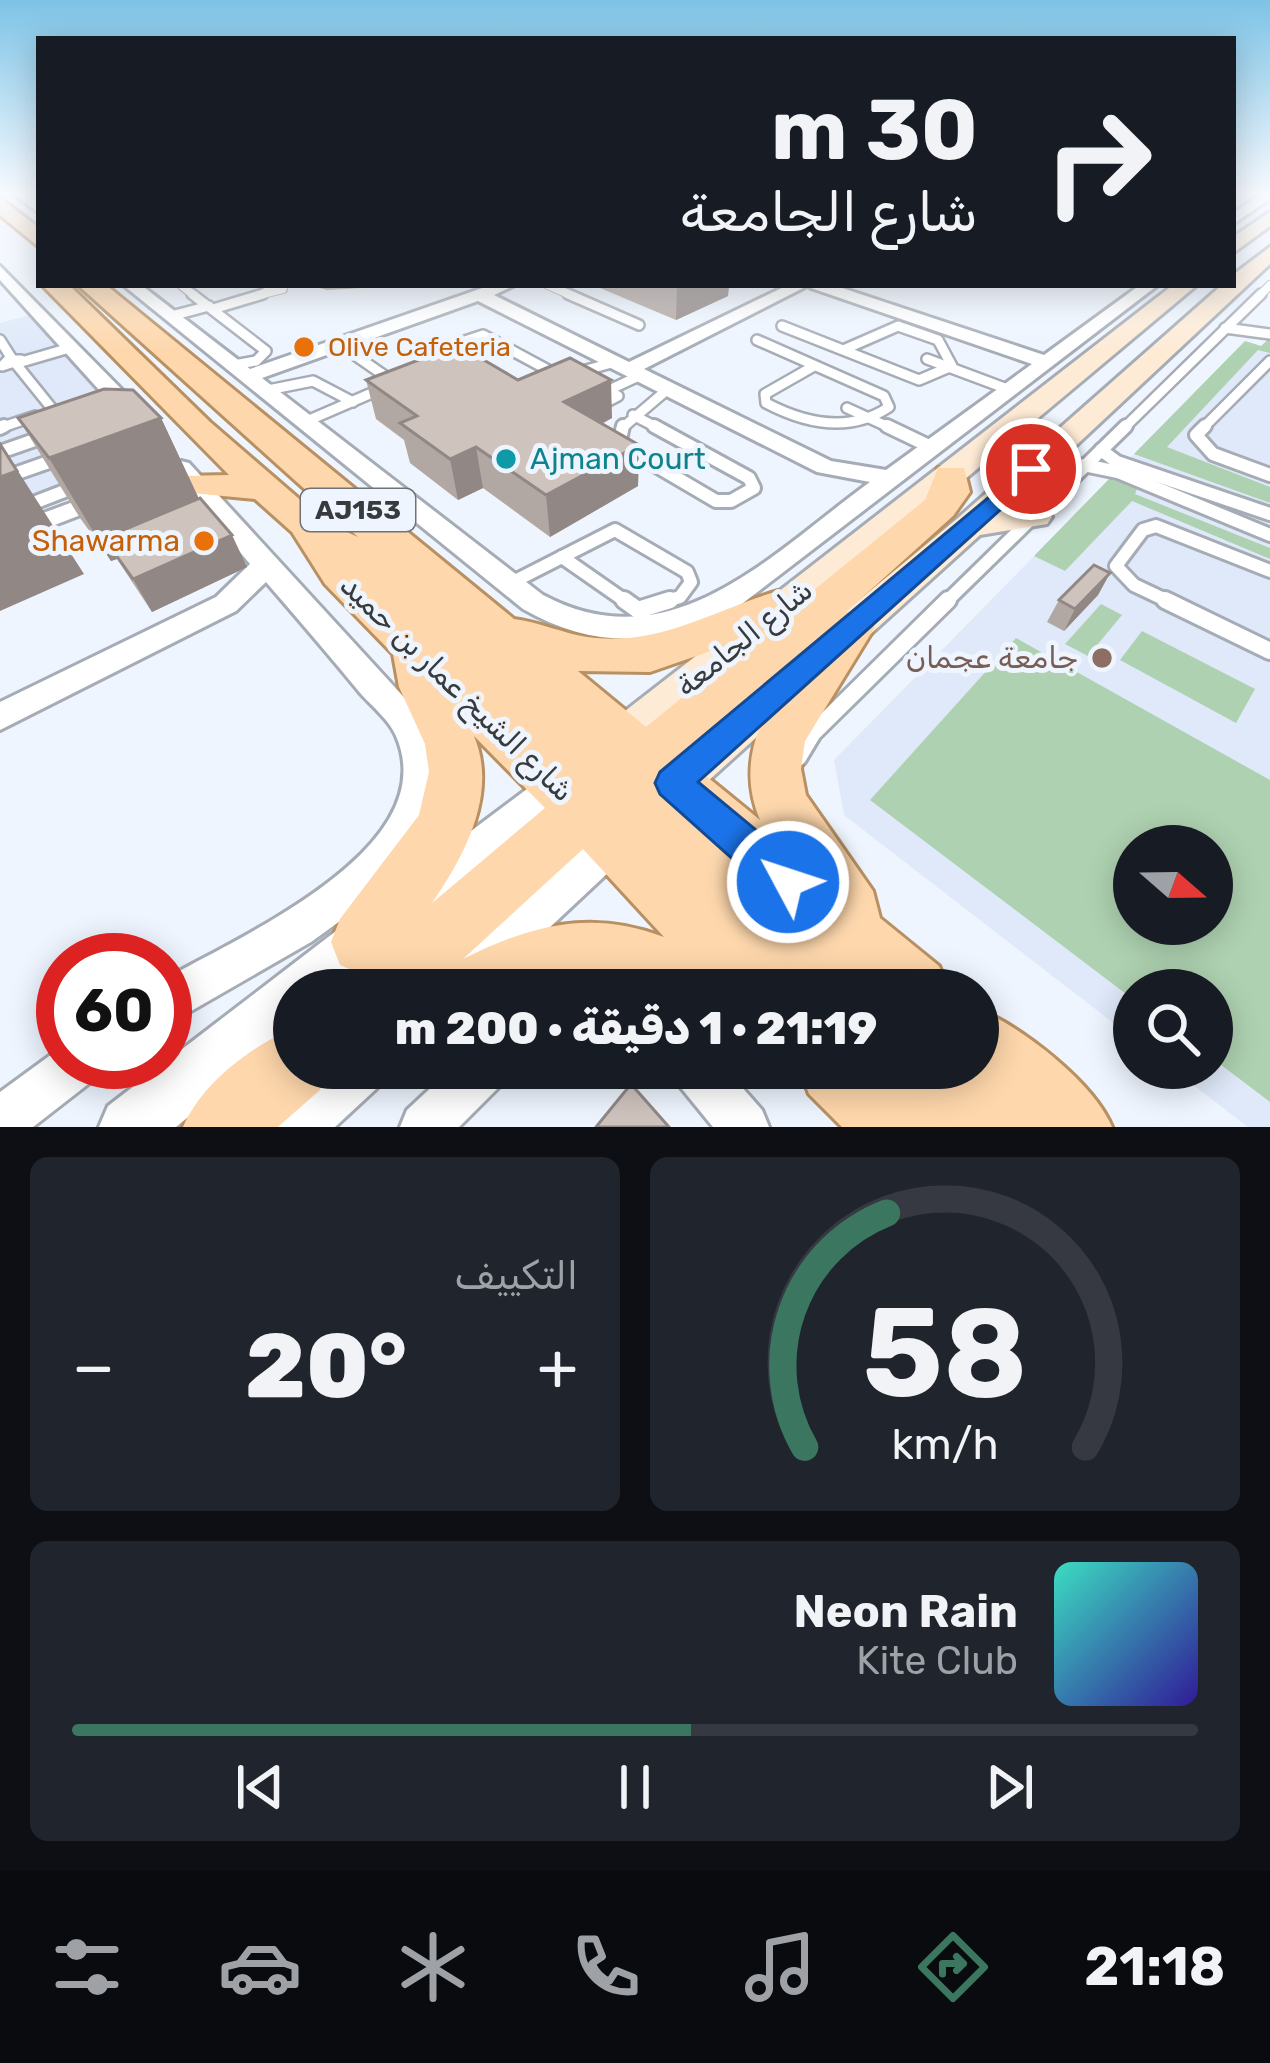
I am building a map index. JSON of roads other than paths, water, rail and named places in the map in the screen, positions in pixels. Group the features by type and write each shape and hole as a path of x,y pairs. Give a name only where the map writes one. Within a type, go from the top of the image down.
{"main road":[{"name":"شارع الشيخ عمار بن حميد","path":"5,247 23,292 108,299 247,381 383,531 502,604 616,787 743,969"},
{"name":"شارع الجامعة","path":"616,787 853,627 970,526 1101,433 1254,291 1270,253"},
{"name":"شارع الجامعة","path":"616,787 778,607 942,462 1089,364 1141,295 1172,288"},
{"name":"شارع الشيخ عمار بن حميد","path":"168,337 264,488 307,524 340,574 417,649 616,787"},
{"path":"126,405 168,337 247,381"},
{"path":"1046,362 1089,364"},
{"path":"371,966 616,787 939,508 951,492 942,462"},
{"path":"166,476 264,488"},
{"path":"383,531 399,494"},
{"path":"970,526 1035,517"},
{"path":"307,524 378,569 616,787 863,969"},
{"path":"502,604 574,654 631,660 683,650 778,607"},
{"path":"853,627 783,721 774,748 773,778 791,828 874,969"},
{"path":"371,966 433,849 454,794 451,744 424,695 417,649"},
{"path":"513,969 596,950 634,957 659,969"},
{"path":"999,1062 1074,1127"},
{"path":"221,1127 273,1082"},
{"path":"856,1089 895,1127"},
{"path":"948,1089 989,1127"}],"street":[{"path":"247,381 499,288"},
{"path":"627,368 795,288"},
{"path":"826,288 1046,362"},
{"path":"23,292 126,405 166,476 265,562 411,728 425,771 422,796 393,850 369,874 292,930 192,988"},
{"path":"480,295 825,467 889,478"},
{"path":"247,381 307,421 399,494 502,604 632,632 677,626 734,596 889,478 942,462 1010,390 1141,295"},
{"path":"825,467 855,504"},
{"path":"0,538 166,476"},
{"path":"0,717 226,604 253,581 265,562"},
{"path":"226,604 290,593"},
{"name":"شارع الجامعة","path":"462,969 616,787"},
{"path":"129,1127 273,1014"},
{"path":"0,1122 44,1089"},
{"path":"291,1127 333,1089"},
{"path":"424,1127 464,1089"},
{"path":"712,1089 745,1127"}],"lane":[{"path":"186,288 266,351 247,381 320,379 353,402"},
{"path":"555,288 639,325"},
{"path":"1211,328 1270,331 1254,291"},
{"path":"168,337 213,310 263,293"},
{"path":"782,326 925,380 951,368"},
{"path":"843,350 898,326 938,340 951,368"},
{"path":"487,368 453,345 487,336 561,377"},
{"path":"0,340 68,429 0,452"},
{"path":"757,340 884,396 890,406 871,419 812,422 766,403 765,394 814,366"},
{"path":"15,361 72,344"},
{"path":"307,421 391,387 395,379 339,344"},
{"path":"927,358 1010,390"},
{"path":"1270,361 1196,435 1213,454 1270,475"},
{"path":"539,382 627,368"},
{"path":"609,390 627,368"},
{"path":"573,393 593,384 618,395 597,407"},
{"path":"633,415 749,478 754,488 731,501 716,501 626,448 617,433 633,415 668,389"},
{"path":"847,408 942,462"},
{"path":"0,428 54,410"},
{"path":"791,828 796,762 802,746 1035,517 1084,465 1101,433 1141,476 1270,535"},
{"path":"0,479 84,449"},
{"path":"1084,465 1141,476 1270,514"},
{"path":"0,515 92,476"},
{"path":"1270,571 1156,526 1143,530 1116,566 1134,585 1270,651"},
{"path":"502,604 561,556 606,531 624,531 687,572 691,582 680,597 638,610 561,556"}],"place":[{"name":"Olive Cafeteria","path":"304,347"},
{"name":"Ajman Court","path":"506,459"},
{"name":"Shawarma","path":"204,541"},
{"name":"جامعة عجمان","path":"1102,658"}]}
